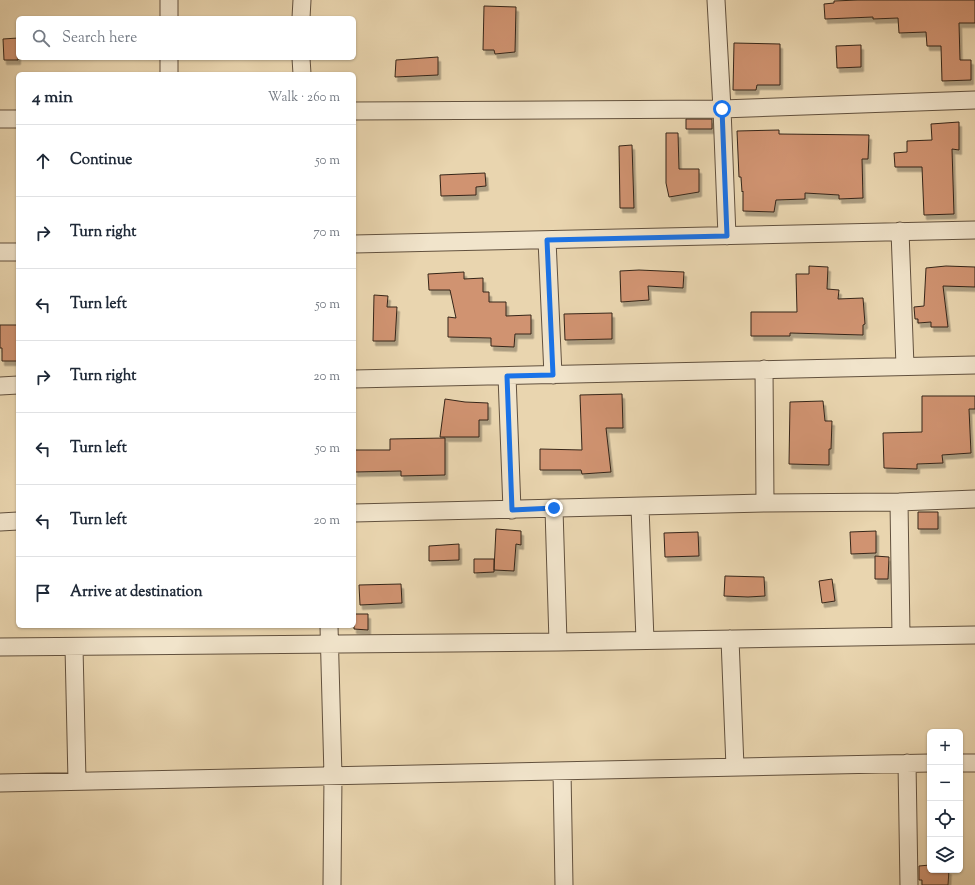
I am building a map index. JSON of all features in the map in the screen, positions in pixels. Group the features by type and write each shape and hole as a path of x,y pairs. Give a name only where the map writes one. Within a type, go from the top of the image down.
{"street":[{"path":"169,0 169,16"},
{"path":"301,16 302,0"},
{"path":"716,0 727,236"},
{"path":"169,60 169,72"},
{"path":"301,60 302,72"},
{"path":"356,111 722,109 975,100"},
{"path":"0,119 16,118"},
{"path":"356,244 975,230"},
{"path":"900,231 905,366"},
{"path":"547,240 553,375"},
{"path":"0,252 16,252"},
{"path":"356,379 975,365"},
{"path":"764,369 765,503"},
{"path":"507,376 512,510"},
{"path":"0,386 16,385"},
{"path":"356,513 765,503 899,502 975,499"},
{"path":"899,502 901,636"},
{"path":"640,507 645,640"},
{"path":"554,508 558,642"},
{"path":"0,522 16,521"},
{"path":"329,628 333,776 332,885"},
{"path":"0,647 330,645 975,635"},
{"path":"730,639 735,767"},
{"path":"74,647 77,781"},
{"path":"907,763 909,885"},
{"path":"0,783 927,763"},
{"path":"963,763 975,763"},
{"path":"562,770 564,885"}],"building":[{"path":"975,0 975,23 959,23 960,60 971,60 971,80 942,81 941,46 927,46 926,32 899,33 898,18 873,19 873,17 825,19 824,4 834,3 834,1"},
{"path":"484,6 516,7 515,52 495,54 494,50 483,50"},
{"path":"16,38 16,60 4,60 3,39"},
{"path":"734,43 780,44 780,85 757,85 756,90 733,90"},
{"path":"861,45 861,67 837,68 836,46"},
{"path":"438,57 438,75 395,77 396,60"},
{"path":"686,119 712,119 712,129 686,129"},
{"path":"959,122 959,150 952,149 954,214 924,215 922,167 895,167 894,153 907,152 907,141 932,140 931,124"},
{"path":"779,130 779,134 869,135 868,159 862,159 863,198 839,199 839,195 805,193 805,199 776,200 774,212 743,211 743,191 742,192 741,177 739,177 737,131"},
{"path":"666,133 678,133 679,169 699,169 699,192 669,197 666,183"},
{"path":"632,145 634,208 620,208 619,146"},
{"path":"485,173 486,186 476,187 476,195 441,196 440,175"},
{"path":"809,266 828,267 827,289 839,290 838,299 863,298 865,324 863,325 863,335 790,333 790,336 751,336 751,312 797,312 796,274 809,274"},
{"path":"946,266 975,267 975,287 943,286 948,327 931,327 931,322 918,323 918,319 915,319 914,307 924,306 926,268"},
{"path":"639,270 684,272 683,288 648,286 649,300 621,302 620,271"},
{"path":"464,272 464,279 483,278 483,292 489,292 489,302 506,302 506,316 531,315 531,334 515,334 514,347 491,346 491,338 448,337 448,317 456,318 450,290 429,290 428,274"},
{"path":"374,295 388,296 387,307 397,307 395,341 373,341"},
{"path":"612,313 612,339 565,340 564,314"},
{"path":"0,325 16,325 16,361 2,361 2,348 0,348"},
{"path":"622,394 623,428 606,428 611,472 582,474 581,470 540,470 540,449 582,450 580,395"},
{"path":"922,396 975,396 975,409 969,409 971,453 942,455 943,463 917,464 917,469 884,468 883,433 922,432"},
{"path":"445,399 488,403 488,420 479,420 479,437 440,437"},
{"path":"823,401 825,421 832,421 829,465 789,464 790,402"},
{"path":"445,438 445,475 401,476 401,471 356,472 356,450 390,450 390,439"},
{"path":"918,512 938,512 938,529 918,529"},
{"path":"496,529 521,531 521,545 516,544 514,571 494,570"},
{"path":"876,531 876,553 851,554 850,532"},
{"path":"698,532 699,556 665,557 664,533"},
{"path":"459,544 459,560 429,561 429,546"},
{"path":"875,556 889,557 888,579 875,579"},
{"path":"474,559 494,559 494,572 474,573"},
{"path":"725,576 764,577 765,596 724,596"},
{"path":"832,579 835,601 822,603 819,581"},
{"path":"401,584 402,603 360,605 359,585"},
{"path":"356,614 368,614 368,630 354,629 356,628"},
{"path":"927,865 927,873 949,873 948,885 922,885 922,880 919,880 919,866"}],"route":[{"path":"554,508 512,510 507,376 553,375 547,240 727,236 722,109"}]}
